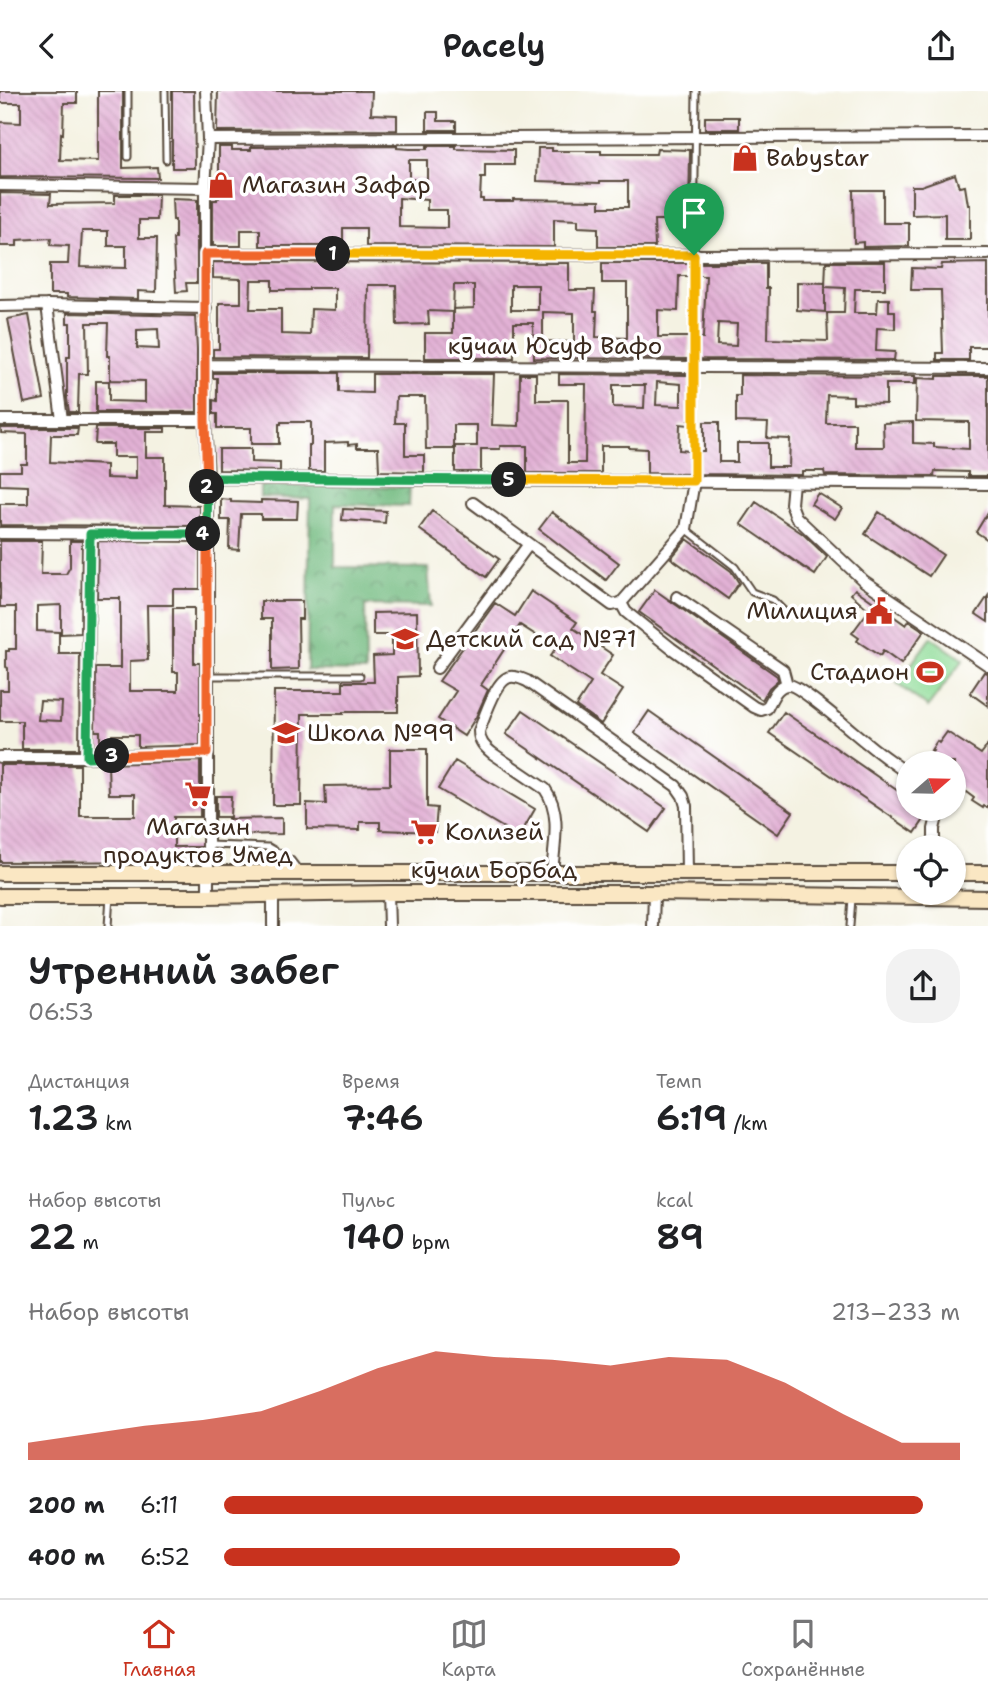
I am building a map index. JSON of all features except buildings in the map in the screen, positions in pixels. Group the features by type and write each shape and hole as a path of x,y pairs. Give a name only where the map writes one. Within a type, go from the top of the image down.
{"main road":[{"path":"966,874 988,871"},
{"name":"кӯчаи Борбад","path":"0,873 896,873"},
{"name":"кӯчаи Борбад","path":"0,896 654,893 984,899"}],"street":[{"path":"206,91 208,896"},
{"path":"208,139 988,137"},
{"path":"0,185 205,188"},
{"path":"205,254 988,254"},
{"path":"47,305 62,420"},
{"path":"0,306 206,307"},
{"name":"кӯчаи Юсуф Вафо","path":"205,365 988,368"},
{"path":"0,420 205,420"},
{"path":"208,478 988,484"},
{"path":"473,503 612,605 621,603 686,529 694,481"},
{"path":"793,482 791,504 796,517 854,573 988,665"},
{"path":"0,533 207,534"},
{"path":"87,757 90,534"},
{"path":"437,668 529,544"},
{"path":"677,597 783,670 787,685"},
{"path":"621,603 626,612 671,648 754,708 767,708 780,688 787,685 798,689 896,765"},
{"path":"552,873 555,817 551,797 545,789 492,753 479,737 497,688 509,677 527,681 676,786 687,806 687,873"},
{"path":"0,757 207,753"},
{"path":"388,893 389,926"},
{"path":"653,926 654,893"},
{"path":"273,894 273,926"}],"lane":[{"path":"128,91 128,157"},
{"path":"165,91 166,160"},
{"path":"694,481 696,91"},
{"path":"686,529 735,567 752,592 773,600 784,611"},
{"path":"207,676 360,676"},
{"path":"208,845 270,847 291,860 301,874"},
{"path":"850,926 853,895"},
{"path":"108,926 110,896"}],"green space":[{"path":"260,486 410,487 409,506 335,504 335,567 428,568 431,606 365,605 366,671 307,670 310,499 260,497"},
{"name":"Стадион","path":"931,637 963,660 928,707 897,684"}],"place":[{"name":"Babystar","path":"745,158"},
{"name":"Магазин Зафар","path":"221,185"},
{"name":"Милиция","path":"879,611"},
{"name":"Детский сад №71","path":"405,639"},
{"name":"Стадион","path":"930,672"},
{"name":"Школа №99","path":"286,733"},
{"name":"Магазин продуктов Умед","path":"198,794"},
{"name":"Колизей","path":"424,832"}],"route":[{"path":"694,255 205,254 205,420 208,478 207,753 87,757 90,534 207,534 208,478 694,481 694,255"}]}
